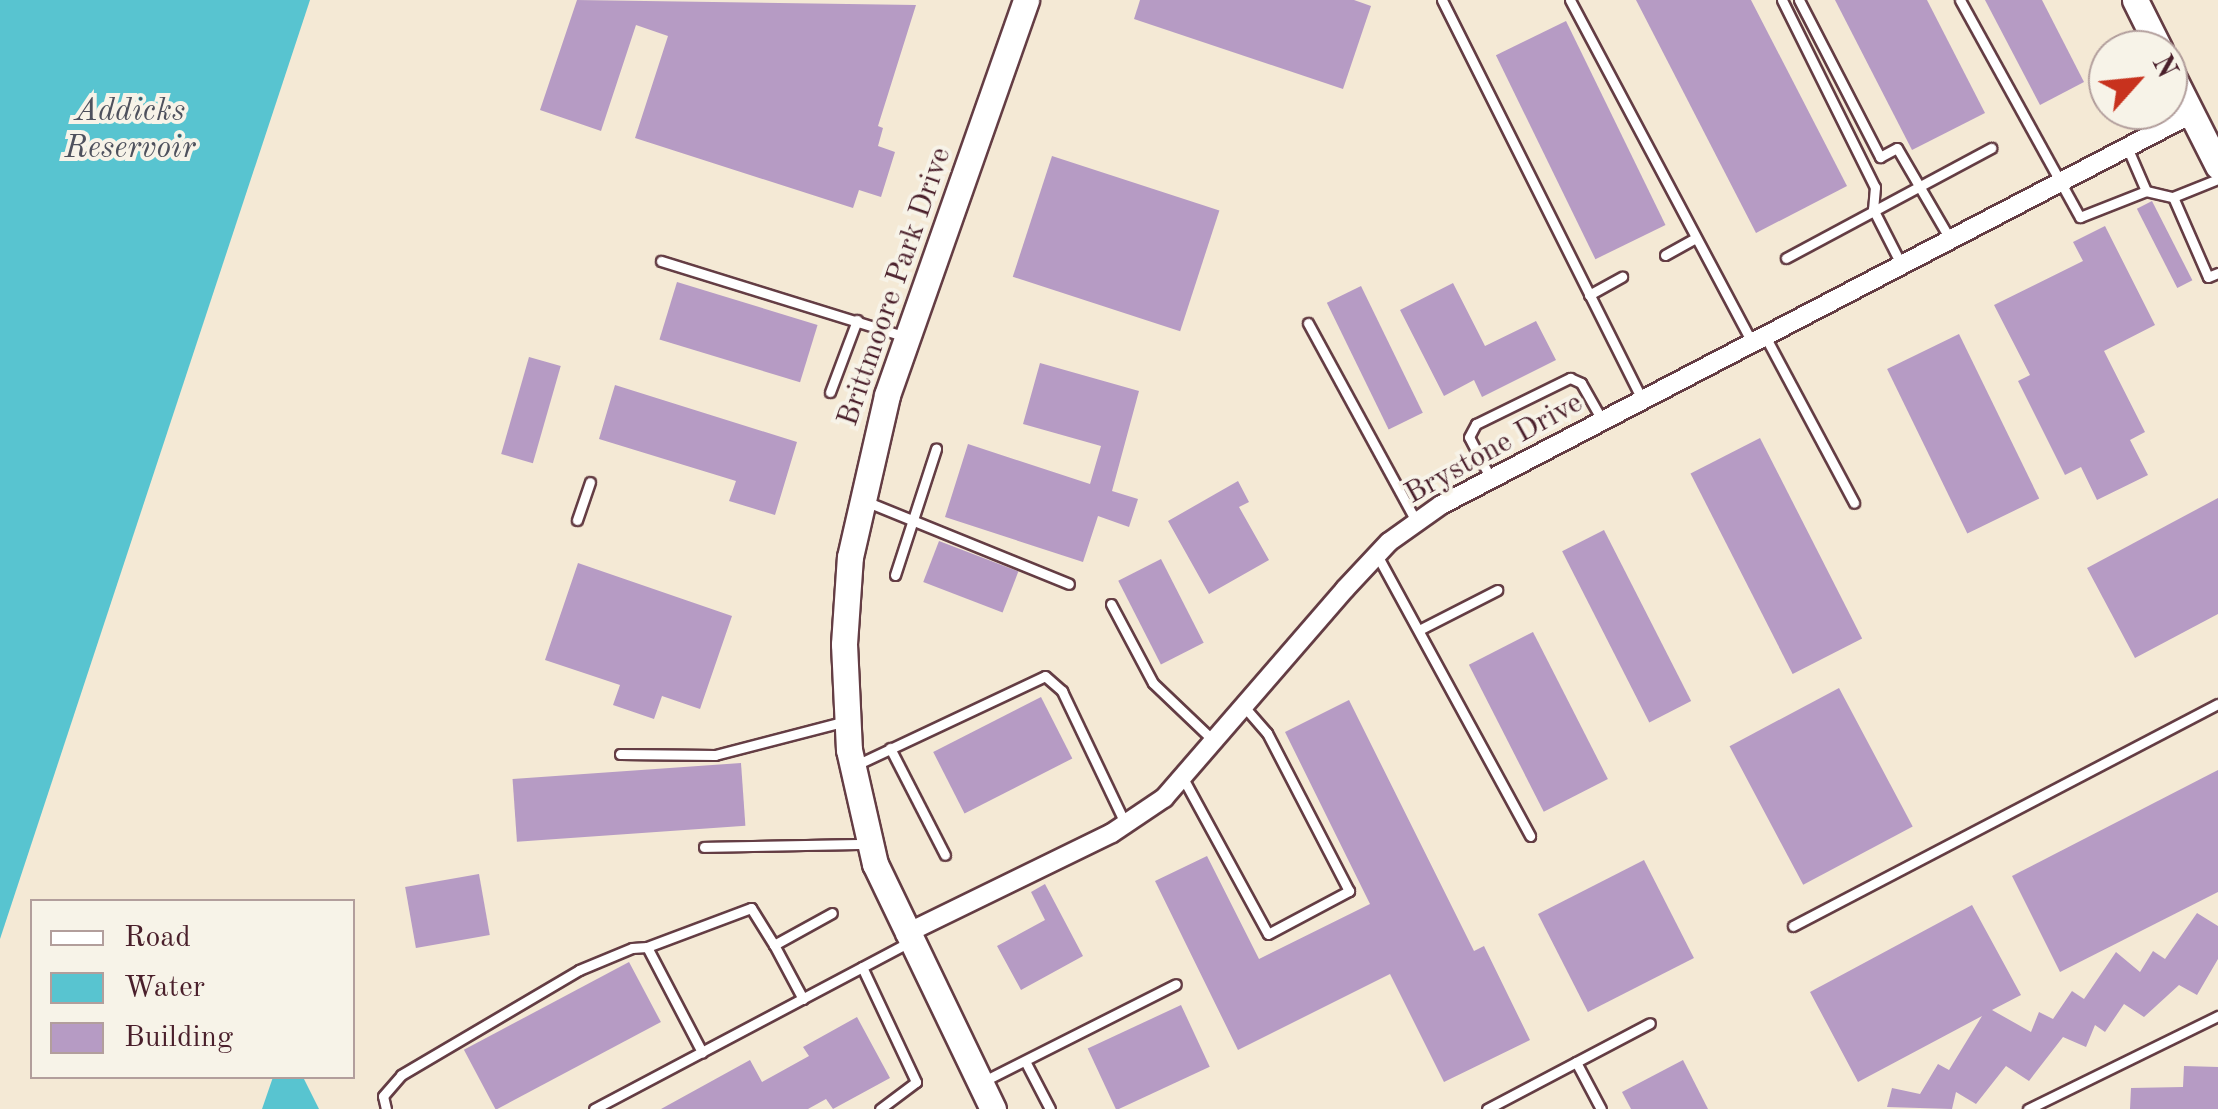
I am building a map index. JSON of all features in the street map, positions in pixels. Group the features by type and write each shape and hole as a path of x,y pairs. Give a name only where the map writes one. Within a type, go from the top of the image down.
{"street":[{"name":"Brittmoore Park Drive","path":"992,1109 907,938 870,844 846,721 846,584 862,500 907,337 935,275 1026,0"},
{"path":"2135,0 2150,30"},
{"path":"2188,108 2218,166"},
{"name":"Brystone Drive","path":"907,938 1126,825 1184,780 1377,555 1417,523 1757,337 2191,114"}],"lane":[{"path":"1442,0 1642,399"},
{"path":"1570,0 1696,238 1854,503"},
{"path":"1782,0 1875,187 1874,209 1901,264"},
{"path":"1799,0 1880,157 1897,148 1950,239"},
{"path":"1960,0 2080,216 2146,191 2172,197 2218,178"},
{"path":"1834,106 1850,98"},
{"path":"2127,147 2146,191"},
{"path":"1786,258 1990,148"},
{"path":"2172,197 2208,278 2218,273"},
{"path":"1665,255 1696,238"},
{"path":"661,261 907,337"},
{"path":"1589,295 1622,277"},
{"path":"830,392 857,320"},
{"path":"1308,323 1417,523"},
{"path":"1491,480 1469,437 1476,424 1570,378 1581,383 1602,420"},
{"path":"895,575 936,449"},
{"path":"577,520 590,482"},
{"path":"862,500 1070,584"},
{"path":"1377,555 1530,836"},
{"path":"1420,630 1497,590"},
{"path":"1110,604 1153,682 1216,743"},
{"path":"852,767 1044,676 1062,691 1126,825"},
{"path":"1793,926 2218,704"},
{"path":"1184,780 1268,934 1349,891 1267,733 1245,708"},
{"path":"620,754 715,755 846,721"},
{"path":"890,748 946,855"},
{"path":"704,847 870,844"},
{"path":"386,1109 388,1086 402,1075 579,970 750,908 803,998"},
{"path":"774,945 832,913"},
{"path":"594,1109 862,967 907,938"},
{"path":"647,947 702,1052"},
{"path":"862,967 916,1082 880,1109"},
{"path":"980,1084 1176,984"},
{"path":"2028,1109 2218,1016"},
{"path":"1487,1109 1650,1023"},
{"path":"1025,1061 1050,1109"},
{"path":"1576,1062 1601,1109"}],"water":[{"name":"Addicks Reservoir","path":"0,0 310,0 0,939"},
{"path":"272,1079 304,1079 319,1109 262,1109"}],"building":[{"path":"577,0 916,5 878,126 883,128 878,146 895,152 881,197 859,190 853,208 635,138 668,36 636,25 601,131 540,110"},
{"path":"1140,0 1354,0 1371,6 1343,89 1134,19"},
{"path":"1636,0 1751,0 1847,186 1756,233"},
{"path":"1835,0 1927,0 1985,113 1912,150"},
{"path":"1985,0 2042,0 2084,82 2040,105"},
{"path":"1566,21 1666,225 1595,259 1496,55"},
{"path":"1052,156 1219,210 1180,331 1013,277"},
{"path":"2152,201 2192,280 2177,288 2137,209"},
{"path":"2105,226 2155,325 2104,351 2145,432 2130,440 2148,475 2097,500 2081,467 2065,475 2018,381 2030,375 1994,305 2083,261 2073,242"},
{"path":"677,282 818,325 800,382 659,339"},
{"path":"1453,283 1485,346 1536,321 1556,360 1482,397 1474,380 1444,396 1400,310"},
{"path":"1361,286 1423,413 1389,429 1327,303"},
{"path":"1959,334 2039,498 1967,534 1887,369"},
{"path":"529,357 561,366 533,463 501,454"},
{"path":"1040,363 1139,391 1112,491 1138,499 1129,527 1098,516 1083,562 945,517 968,444 1090,484 1101,446 1023,424"},
{"path":"615,385 797,442 775,515 729,501 736,481 599,439"},
{"path":"1760,438 1862,638 1793,674 1691,473"},
{"path":"1238,481 1249,502 1239,507 1269,560 1209,594 1168,521"},
{"path":"2218,498 2218,614 2135,658 2087,568"},
{"path":"1604,530 1691,701 1649,722 1562,551"},
{"path":"939,541 1018,571 1003,613 923,582"},
{"path":"1161,559 1204,643 1161,665 1118,581"},
{"path":"578,563 732,616 700,709 662,696 654,719 613,705 620,685 545,660"},
{"path":"1533,632 1608,779 1544,812 1469,665"},
{"path":"1839,688 1913,827 1803,885 1730,746"},
{"path":"1041,697 1072,758 965,813 933,752"},
{"path":"1349,700 1474,951 1484,946 1530,1040 1444,1082 1390,974 1238,1050 1155,881 1207,856 1259,959 1370,904 1285,732"},
{"path":"741,763 745,826 517,842 513,779"},
{"path":"2218,770 2218,892 2060,972 2012,876"},
{"path":"1644,860 1694,958 1588,1012 1538,914"},
{"path":"479,874 490,935 416,948 405,887"},
{"path":"1045,884 1083,956 1021,990 997,946 1045,920 1031,892"},
{"path":"1972,905 2021,995 1992,1010 2031,1032 2039,1012 2053,1019 2072,991 2084,999 2116,952 2140,972 2153,951 2165,959 2197,913 2218,926 2218,959 2197,995 2179,985 2144,1017 2124,1004 2105,1032 2095,1025 2086,1047 2063,1037 2029,1081 2006,1066 1976,1104 1956,1092 1952,1109 1887,1107 1892,1088 1920,1094 1938,1064 1949,1070 1982,1016 1858,1082 1810,992"},
{"path":"629,962 661,1022 497,1109 464,1050"},
{"path":"1181,1005 1210,1067 1116,1109 1088,1049"},
{"path":"857,1017 890,1078 833,1109 826,1099 808,1109 661,1109 750,1060 762,1082 809,1056 803,1047"},
{"path":"1683,1060 1708,1109 1631,1109 1622,1092"},
{"path":"2184,1066 2218,1067 2218,1109 2130,1109 2131,1088 2183,1087"}]}
